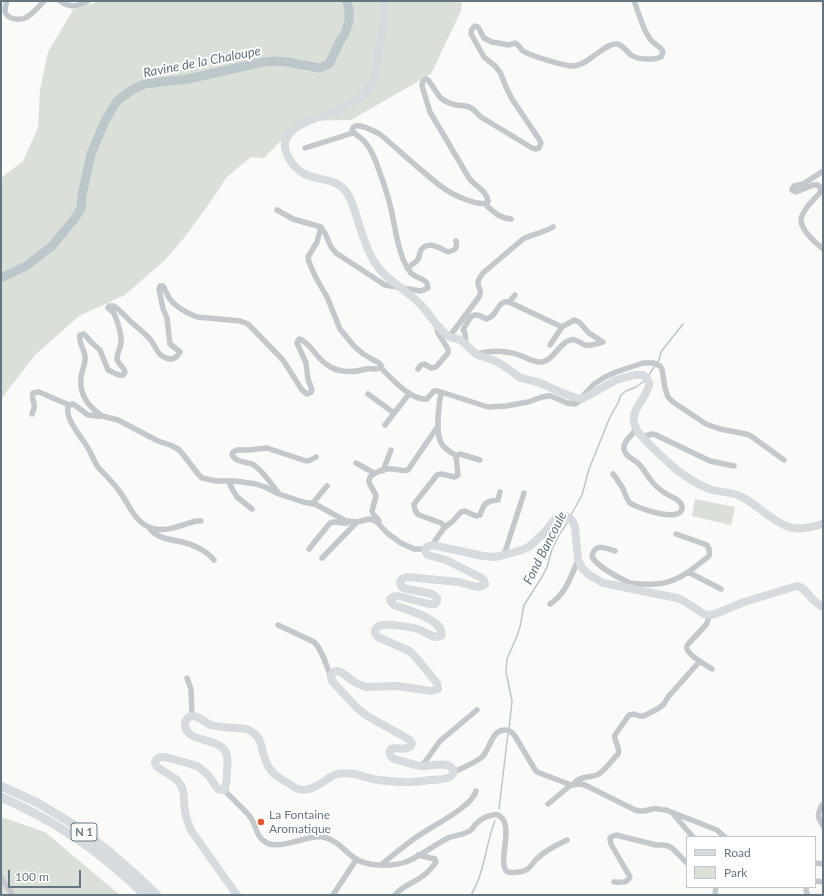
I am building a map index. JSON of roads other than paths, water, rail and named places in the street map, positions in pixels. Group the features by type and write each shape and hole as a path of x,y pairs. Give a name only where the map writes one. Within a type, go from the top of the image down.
{"highway":[{"name":"N 1","path":"1,786 38,803 76,826 106,849 140,878 157,895"},
{"name":"N 1","path":"1,797 70,834 126,876 145,895"}],"main road":[{"path":"383,1 385,12 382,23 377,68 373,82 367,92 340,110 306,122 295,128 285,140 284,145 291,161 300,172 310,177 334,182 344,189 349,196 366,246 375,264 389,280 417,301 438,327 449,337 460,340 476,354 501,364 519,377 539,383 575,398 582,399 616,380 634,375 646,378 649,385 637,407 634,422 642,437 675,469 700,485 711,490 736,494 746,499 772,517 792,528 804,529 823,524"},
{"path":"237,895 192,832 185,810 185,799 182,788 178,781 157,767 155,763 156,760 160,757 164,757 195,765 204,771 218,789 224,790 226,784 228,758 224,750 217,744 193,736 189,733 185,726 185,722 188,718 195,716 210,724 247,729 252,732 262,743 265,759 274,774 298,789 306,790 334,775 344,773 355,774 378,780 407,782 447,778 452,775 454,772 452,768 448,766 422,766 394,759 390,754 391,749 409,748 412,744 410,740 369,718 358,709 332,681 331,677 333,672 337,671 341,672 356,684 366,687 396,686 432,691 438,689 437,683 413,654 405,648 378,637 375,630 378,626 384,624 411,627 425,632 433,637 441,636 441,630 434,622 421,615 394,605 391,602 390,599 398,596 429,604 435,604 437,601 437,598 432,594 403,588 400,582 402,579 407,577 443,580 459,582 477,587 484,584 484,580 482,578 446,560 428,555 426,553 428,547 483,556 494,557 504,555 530,546 543,534 553,521 560,516 563,516 572,520 575,527 578,560 582,568 595,579 603,583 629,586 677,598 704,614 710,615 744,602 797,586 804,589 816,603 823,607"}],"street":[{"path":"7,1 5,12 8,16 11,18 22,19 32,14 44,1"},
{"path":"60,1 65,5 72,6 80,5 88,1"},
{"path":"485,204 488,201 487,196 472,183 430,112 422,86 423,80 428,80 440,98 450,104 471,108 480,118 486,120 532,148 539,148 541,143 539,139 512,99 498,68 484,57 471,34 471,30 475,26 478,27 484,38 492,42 509,45 516,43 523,51 532,55 557,63 573,66 583,63 610,45 614,44 622,46 634,57 657,59 661,57 663,52 648,36 634,1"},
{"path":"278,210 294,219 321,227 331,247 336,253 385,285 421,291 428,288 426,281 411,273 402,258 397,243 391,207 375,160 363,139 352,130 354,126 357,125 377,132 442,188 456,196 473,202 485,204 500,216 511,219"},
{"path":"305,148 354,133"},
{"path":"823,171 803,184 794,186 792,190 796,192 813,185 818,185 820,187 820,193 808,205 801,220 809,236 823,249"},
{"path":"321,227 317,242 308,257 340,329 354,346 362,353 379,363 381,368 408,394 424,400 434,391 438,391 488,407 506,406 528,402 548,396 575,404 582,399 591,387 605,377 643,364 654,363 662,369 665,388 668,397 673,402 706,424 720,429 751,436 784,460"},
{"path":"449,337 479,297 481,292 478,283 483,273 523,239 553,228"},
{"path":"407,268 417,261 422,249 426,245 429,244 448,252 455,249 457,246 456,241"},
{"path":"102,416 93,410 84,398 81,381 85,366 85,356 80,335 84,334 98,348 108,370 119,376 123,374 125,372 124,368 118,363 117,359 117,354 121,346 121,337 115,318 108,308 109,306 114,306 146,335 163,357 174,359 180,352 170,344 167,318 158,289 160,286 163,286 172,302 191,315 240,321 248,324 283,360 302,390 307,394 312,390 308,379 306,363 297,343 299,339 304,341 325,364 330,367 350,372 370,369 377,370 381,368"},
{"path":"509,302 515,295"},
{"path":"466,345 465,333 463,330 471,317 474,315 480,315 488,319 492,316 500,304 505,302 509,302 562,327"},
{"path":"476,354 491,351 508,352 539,362 547,360 569,340 575,340 586,345 603,342 589,334 579,322 574,320 562,327 550,345"},
{"path":"418,369 424,364 431,368 436,367 448,353 448,348 438,333 438,327"},
{"path":"32,414 35,406 32,396 33,393 39,392 69,405 73,404 88,415 102,416 125,423 158,441 178,449 202,478 216,481 256,484 279,494 319,506 339,518 355,522"},
{"path":"441,392 438,416 440,441 442,445 456,456 458,476 455,477 437,474 414,504 415,511 419,515 441,523 444,528"},
{"path":"368,394 394,413"},
{"path":"385,425 408,394"},
{"path":"69,405 68,412 70,420 87,447 93,460 119,490 140,522 157,530 163,530 202,520"},
{"path":"382,526 372,511 376,496 369,479 374,473 392,469 402,471 408,470 438,425"},
{"path":"613,474 623,488 628,500 632,504 661,515 673,515 681,511 682,505 679,501 661,491 651,481 639,464 626,454 624,444 637,429"},
{"path":"642,437 652,434 656,435 710,461 734,466"},
{"path":"279,494 262,473 253,465 240,462 235,459 232,455 233,452 237,450 268,448 306,461 316,457"},
{"path":"383,471 391,450"},
{"path":"456,456 460,454 480,460"},
{"path":"356,463 374,473"},
{"path":"232,482 230,485 234,493 252,509"},
{"path":"312,504 327,486"},
{"path":"308,549 330,523 335,521 344,523 355,522 366,519 376,520 390,536 414,549 428,547 460,512 465,511 476,516 480,515 486,503 489,501 498,500 500,492"},
{"path":"504,555 524,493"},
{"path":"322,558 355,522"},
{"path":"149,527 156,535 203,549 214,560"},
{"path":"615,551 598,547 594,550 592,557 597,563 629,586 657,584 675,579 688,572 709,556 710,552 710,549 707,546 676,534"},
{"path":"550,604 562,594 578,560"},
{"path":"688,572 721,589"},
{"path":"710,615 706,626 688,643 687,649 689,653 712,669"},
{"path":"278,625 314,642 321,651 331,677"},
{"path":"548,804 578,780 601,773 618,754 619,747 614,735 627,717 632,714 644,716 659,708 700,661"},
{"path":"187,678 191,689 192,716"},
{"path":"422,766 440,741 477,710"},
{"path":"454,772 484,756 494,736 505,730 512,732 537,772 572,785 586,785 635,810 643,812 658,809 672,813 717,830 724,836"},
{"path":"224,790 251,818 260,838 268,844 283,844 325,837 335,842 356,860 387,866 406,862 448,838 468,832 485,817 492,815 501,817 507,827 504,864 506,870 509,872 526,870 544,852 567,840"},
{"path":"381,865 418,836 464,807 472,799 476,791"},
{"path":"822,805 818,814 823,826"},
{"path":"672,813 692,836"},
{"path":"614,882 625,882 629,880 630,877 611,844 610,838 616,835 656,845 663,844 672,848 686,862"},
{"path":"395,895 401,889 420,878 436,862 435,859 418,855"},
{"path":"334,895 356,860"},
{"path":"1,878 12,895"}],"waterway":[{"name":"Ravine de la Chaloupe","path":"1,278 26,266 52,246 75,218 81,208 82,195 91,154 105,121 117,101 132,90 144,84 188,79 263,62 287,62 320,68 329,64 345,34 349,21 347,1"},
{"name":"Fond Bancoule","path":"648,376 659,360 661,352 683,324"},
{"name":"Fond Bancoule","path":"571,515 582,495 589,469 610,417 621,395 644,381"},
{"name":"Fond Bancoule","path":"509,729 512,701 506,672 507,659 520,627 524,605 542,577 547,567 552,549 569,520"},
{"name":"Fond Bancoule","path":"499,809 508,733"},
{"name":"Fond Bancoule","path":"471,895 481,872 490,834 495,821"}],"place":[{"name":"La Fontaine Aromatique","path":"261,822"}]}
